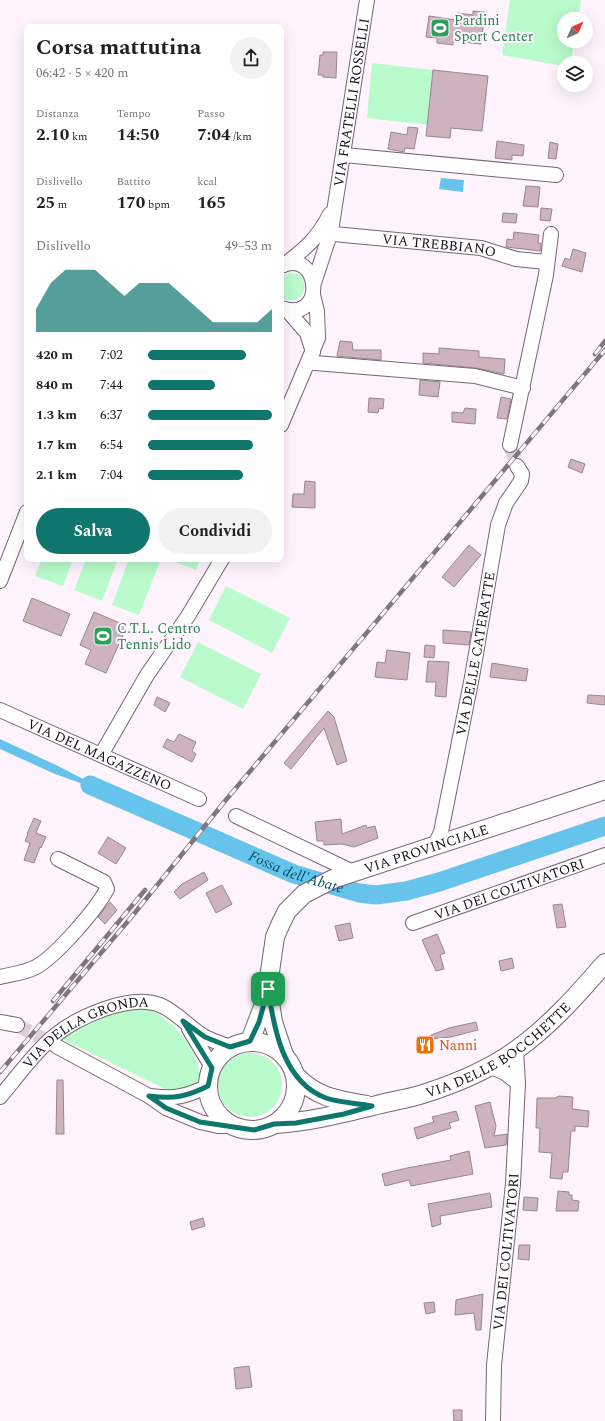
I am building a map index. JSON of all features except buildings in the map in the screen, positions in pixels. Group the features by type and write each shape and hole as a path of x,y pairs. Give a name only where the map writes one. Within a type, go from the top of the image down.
{"main road":[{"name":"VIA PROVINCIALE","path":"250,1041 259,1022 268,989 275,937 287,911 304,894 333,879 353,872 605,790"},
{"name":"VIA DELLE BOCCHETTE","path":"274,1124 303,1122 344,1114 424,1094 461,1080 516,1051 577,995 605,963"},
{"name":"VIA PROVINCIALE","path":"268,989 273,1022 284,1056"},
{"path":"250,1041 263,1043 274,1048 284,1056 291,1065 295,1075 296,1086 295,1098 287,1112 274,1124 254,1130 234,1126 220,1116 210,1098 208,1086 212,1068 216,1059 230,1047 250,1041"},
{"name":"VIA DELLE BOCCHETTE","path":"295,1075 305,1086 327,1098 372,1106"}],"street":[{"name":"VIA FRATELLI ROSSELLI","path":"313,289 331,231 367,0"},
{"path":"344,155 556,175"},
{"name":"VIA FRATELLI ROSSELLI","path":"284,264 312,243 323,228 335,205"},
{"name":"VIA TREBBIANO","path":"331,231 334,234 481,248 516,259 546,262"},
{"path":"510,445 546,275 546,262 551,234"},
{"path":"284,265 300,265 306,269 313,289 317,311 318,338 284,418"},
{"path":"284,309 300,308 310,300 313,289"},
{"path":"284,310 307,333 311,357 315,363 475,376 523,388"},
{"name":"VIA DELLE CATERATTE","path":"435,845 441,832 469,693 498,525 506,504 521,481 522,474 517,466"},
{"path":"0,581 24,520"},
{"path":"101,755 147,675 188,616 220,562"},
{"name":"VIA DEL MAGAZZENO","path":"0,710 199,799"},
{"path":"236,816 353,872"},
{"name":"VIA DEI COLTIVATORI","path":"413,923 604,855"},
{"path":"0,977 28,970 44,961 93,910 107,890 104,882 58,859"},
{"name":"VIA DELLA GRONDA","path":"0,1097 53,1038 74,1024 108,1008 131,1001 145,1001 170,1010 205,1037 230,1047"},
{"name":"VIA DELLA GRONDA","path":"183,1021 212,1068"},
{"path":"0,1022 17,1025"},
{"path":"56,1046 149,1096 166,1108 200,1122 218,1126 234,1126"},
{"name":"VIA DEI COLTIVATORI","path":"493,1421 494,1365 513,1184 518,1083 516,1051"},
{"path":"489,1066 505,1073 518,1083"},
{"path":"149,1096 171,1098 191,1094 208,1086"}],"green space":[{"path":"510,0 581,0 579,12 557,12 557,48 573,48 572,56 557,56 557,65 502,55"},
{"path":"372,63 433,70 427,125 367,118"},
{"path":"289,273 298,274 303,279 304,290 298,299 293,301 284,298 284,276"},
{"path":"41,562 72,562 63,586 35,576"},
{"path":"85,562 117,562 102,601 74,590"},
{"path":"128,562 160,562 139,615 112,605"},
{"path":"176,562 199,562 196,570"},
{"path":"226,586 290,618 272,653 209,620"},
{"path":"198,642 261,674 243,709 180,677"},
{"path":"117,1009 145,1009 156,1013 168,1021 189,1046 196,1059 199,1072 197,1083 184,1091 170,1091 60,1038 64,1034"},
{"path":"244,1053 256,1053 273,1062 280,1073 282,1085 280,1097 273,1108 256,1117 244,1117 232,1112 223,1103 218,1091 218,1079 223,1067 232,1058"}],"water":[{"path":"441,178 464,180 463,192 439,189"},
{"path":"0,739 58,766 114,795 55,774 0,749"}],"waterway":[{"name":"Fossa dell'Abate","path":"90,785 294,874 359,893 376,895 406,891 439,882 605,826"}],"tunnel":[{"path":"510,445 517,466"},
{"path":"17,1025 56,1046"}],"railway":[{"path":"595,354 605,341"},
{"path":"0,1072 129,920 225,801 605,350"},
{"path":"53,1001 145,890"}],"place":[{"name":"Pardini Sport Center","path":"440,28"},
{"name":"C.T.L. Centro Tennis Lido","path":"103,636"},
{"name":"Nanni","path":"425,1045"}],"route":[{"path":"268,989 273,1022 284,1056 291,1065 295,1075 305,1086 327,1098 372,1106 344,1114 296,1123 274,1124 265,1128 254,1130 234,1126 218,1126 200,1122 166,1108 149,1096 171,1098 191,1094 208,1086 212,1068 198,1042 183,1021 205,1037 230,1047 250,1041 259,1022 268,989"}]}
